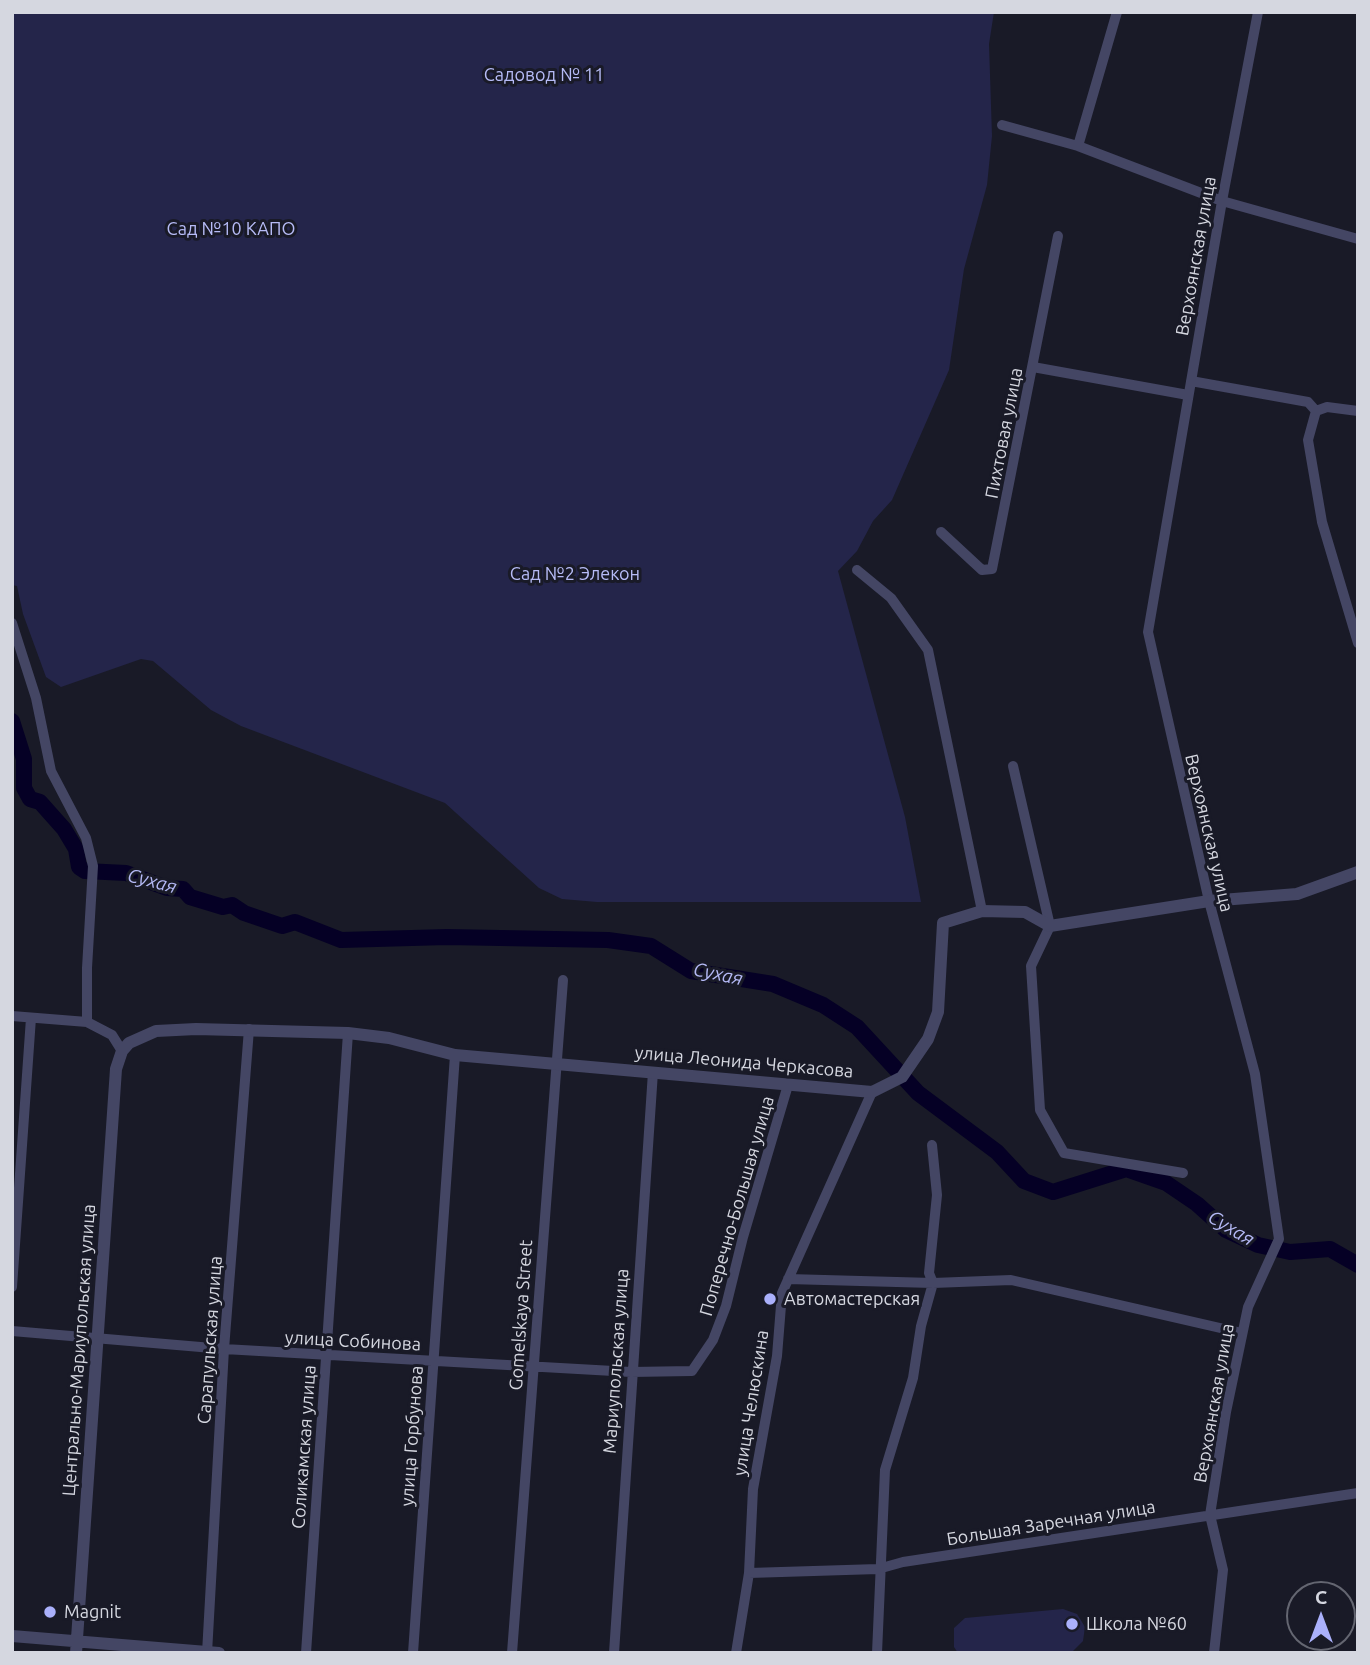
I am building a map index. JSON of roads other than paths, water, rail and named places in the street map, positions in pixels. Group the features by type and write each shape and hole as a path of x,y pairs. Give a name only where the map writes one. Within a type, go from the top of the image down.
{"street":[{"path":"1078,146 1116,12"},
{"name":"Верхоянская улица","path":"1214,1653 1223,1570 1210,1515 1226,1412 1248,1307 1279,1239 1255,1074 1209,901 1148,632 1222,201 1258,12"},
{"path":"1002,125 1078,146 1222,201 1358,239"},
{"name":"Пихтовая улица","path":"941,532 982,570 992,569 1058,236"},
{"path":"1033,367 1188,395"},
{"path":"1191,381 1308,402 1316,411"},
{"path":"1316,411 1327,407 1358,411"},
{"path":"1316,411 1308,440 1322,522 1358,643"},
{"path":"857,570 891,598 928,650 982,911"},
{"path":"12,623 36,698 51,771 86,838 93,866 87,968 88,1022"},
{"path":"1013,766 1051,926 1031,966 1040,1110 1064,1153 1183,1173"},
{"path":"1051,926 1209,901 1297,894 1358,872"},
{"name":"улица Леонида Черкасова","path":"122,1051 141,1035 156,1031 249,1029 348,1033 389,1038 455,1055 555,1061 872,1091 891,1084 909,1069 928,1039 938,1012 943,923 982,911 1025,912 1051,926"},
{"name":"Gomelskaya Street","path":"512,1653 563,980"},
{"path":"12,1016 88,1022 112,1034 122,1051"},
{"path":"12,1287 31,1018"},
{"name":"Сарапульская улица","path":"211,1652 224,1349 249,1029"},
{"name":"Соликамская улица","path":"306,1653 348,1033"},
{"name":"Центрально-Мариупольская улица","path":"76,1646 116,1069 122,1051"},
{"name":"улица Горбунова","path":"413,1653 455,1055"},
{"name":"Мариупольская улица","path":"614,1653 653,1072"},
{"name":"Поперечно-Большая улица","path":"692,1371 713,1340 726,1306 743,1237 788,1085"},
{"name":"улица Челюскина","path":"736,1653 749,1573 753,1489 777,1356 782,1293 872,1091"},
{"path":"877,1653 878,1569 885,1470 913,1378 921,1326 933,1283 929,1273 937,1195 932,1145"},
{"path":"788,1279 933,1283 1011,1280 1242,1332"},
{"name":"улица Собинова","path":"12,1331 224,1349 631,1372 692,1371"},
{"name":"Большая Заречная улица","path":"749,1573 878,1569 903,1562 1358,1493"},
{"path":"12,1636 76,1646 211,1652"}],"waterway":[{"name":"Сухая","path":"12,721 24,759 24,788 30,799 40,802 64,829 76,849 79,867 85,871 126,873 167,888 183,889 190,897 223,907 232,905 244,913 282,926 295,922 341,940 447,937 608,940 651,946 691,971 773,984 823,1005 857,1027 918,1093 997,1152 1024,1181 1053,1192 1126,1169 1166,1183 1197,1204 1226,1230 1258,1245 1290,1252 1330,1249 1358,1265"}],"place":[{"name":"Автомастерская","path":"770,1299"},
{"name":"Magnit","path":"50,1612"},
{"name":"Школа №60","path":"1072,1624"}],"park label":[{"name":"Садовод № 11","path":"544,75"},
{"name":"Сад №10 КАПО","path":"231,229"},
{"name":"Сад №2 Элекон","path":"575,574"}]}
